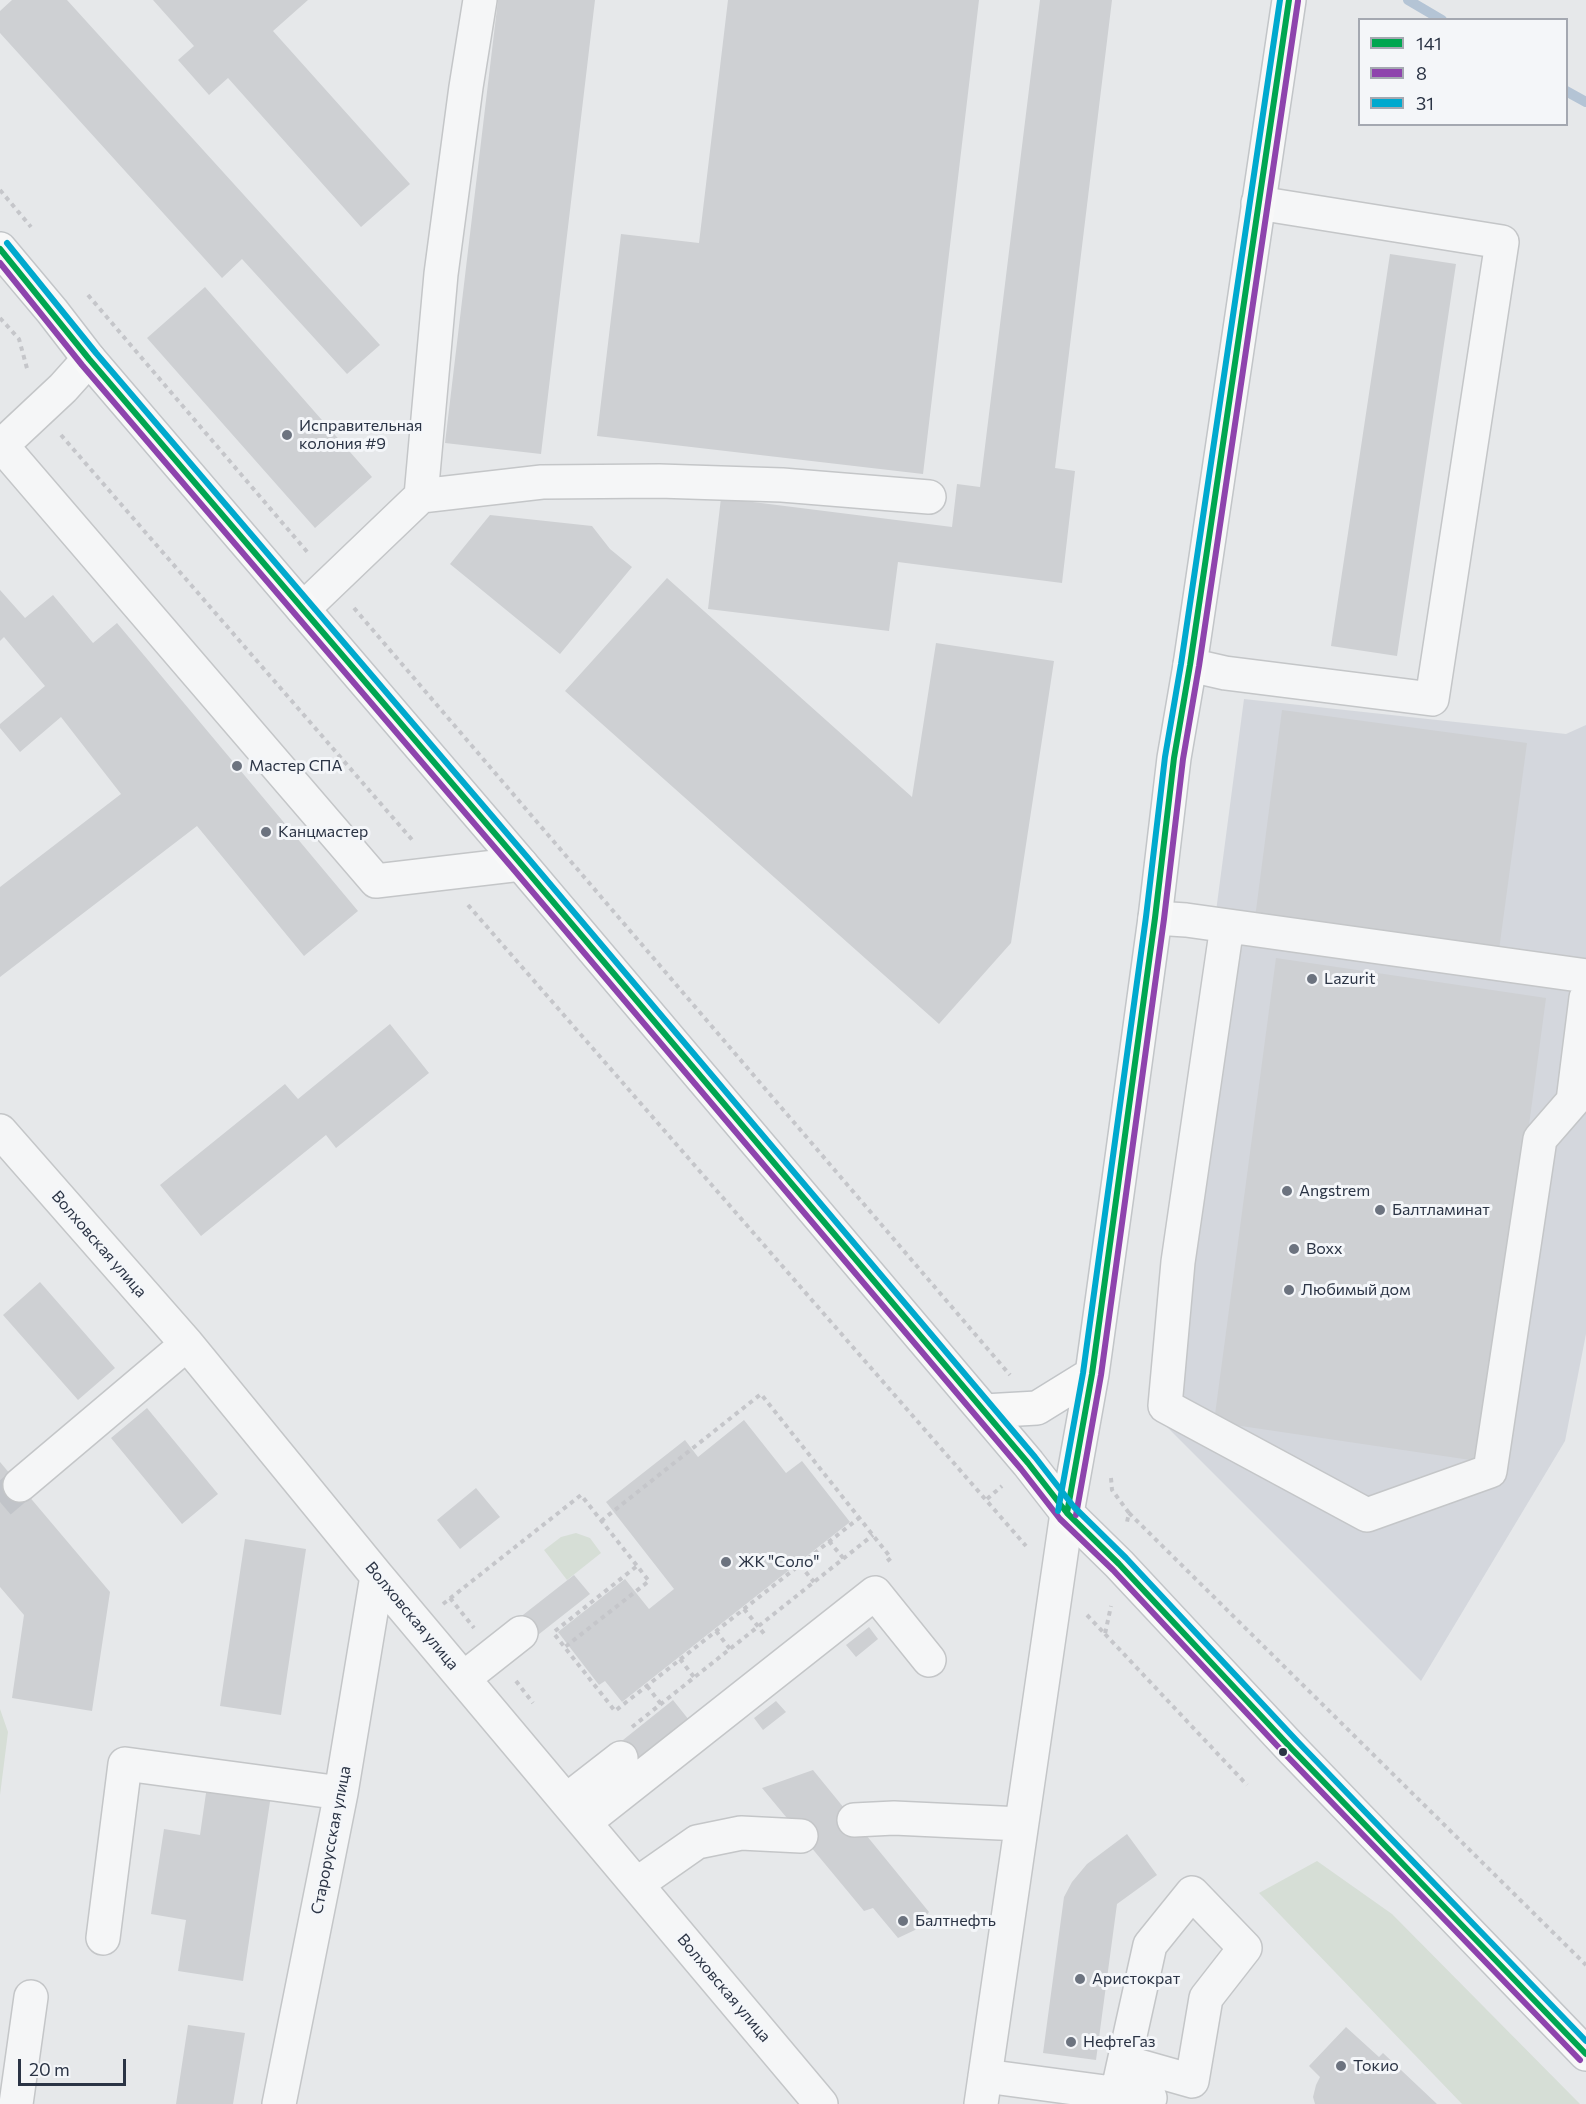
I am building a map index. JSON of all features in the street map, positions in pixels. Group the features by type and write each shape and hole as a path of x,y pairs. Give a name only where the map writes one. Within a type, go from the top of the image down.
{"main road":[{"path":"1068,1513 1092,1374 1155,918 1174,758 1190,664 1288,0"},
{"path":"0,249 89,359 521,864 1068,1513 1119,1564 1276,1733 1586,2054"},
{"path":"984,1411 1037,1408 1092,1374"}],"street":[{"path":"421,496 441,274 480,0"},
{"path":"1190,664 1225,673 1432,699 1502,242 1258,203"},
{"path":"89,359 63,388 1,447 376,881 521,864"},
{"path":"303,609 421,496 542,482 658,481 782,485 929,497"},
{"path":"1155,918 1186,920 1586,976"},
{"path":"1227,926 1178,1262 1165,1406 1367,1515 1490,1471 1540,1139 1573,1101 1586,998"},
{"name":"Волховская улица","path":"0,1131 186,1344 377,1576 821,2104"},
{"path":"20,1485 186,1344"},
{"path":"1068,1513 983,2090 1117,2094 1150,2098"},
{"name":"Старорусская улица","path":"279,2104 340,1793 377,1576"},
{"path":"576,1811 875,1593 929,1660"},
{"path":"464,1678 521,1633"},
{"path":"576,1811 623,1744"},
{"path":"103,1938 125,1764 340,1793"},
{"path":"854,1820 894,1818 1021,1824"},
{"path":"637,1884 697,1842 741,1833 801,1836"},
{"path":"1117,2094 1150,1945 1192,1893 1245,1948 1206,1998 1192,2081 1125,2062"},
{"path":"15,2104 31,1997"}],"path":[{"path":"0,318 19,339 39,410 987,1499 1057,1583 1247,1785"},
{"path":"601,1521 761,1394 891,1558"},
{"path":"1111,1470 1112,1490 1129,1513 1586,1965"},
{"path":"418,1624 581,1495 649,1581 565,1647"},
{"path":"1105,1634 1129,1513"},
{"path":"637,1566 553,1632 615,1710 859,1518"},
{"path":"623,1744 661,1704 873,1535"},
{"path":"829,1541 843,1559"},
{"path":"800,1565 814,1582"},
{"path":"716,1631 730,1649"},
{"path":"680,1659 694,1677"},
{"path":"647,1686 661,1704"}],"shaded area":[{"path":"1244,699 1566,734 1586,725 1586,1334 1565,1441 1421,1681 1155,1415 1181,1177"},
{"path":"576,1533 590,1538 601,1553 567,1580 544,1550 561,1537"},
{"path":"0,1709 8,1732 0,1795"},
{"path":"1317,1861 1392,1914 1580,2104 1462,2104 1259,1893"}],"building":[{"path":"12,0 67,0 380,345 347,374 242,259 222,278 0,33 0,11"},
{"path":"153,0 308,0 273,31 410,184 361,227 228,78 209,95 178,60 194,46"},
{"path":"498,0 595,0 541,454 445,443"},
{"path":"728,0 979,0 923,474 597,436 621,234 699,243"},
{"path":"1040,0 1112,0 1055,468 1075,471 1062,583 898,562 889,631 708,609 721,498 952,527 957,484 980,487"},
{"path":"1390,254 1456,264 1397,656 1331,646"},
{"path":"205,287 372,477 315,528 147,338"},
{"path":"490,515 592,526 610,549 632,567 560,654 450,564"},
{"path":"667,578 912,797 936,643 1054,661 1011,943 939,1024 565,691"},
{"path":"0,590 25,618 53,595 93,643 117,623 358,911 304,956 197,826 0,977 0,887 121,794 61,717 20,752 0,728 0,724 45,686 4,637 0,641"},
{"path":"1282,710 1527,743 1499,950 1255,918"},
{"name":"Балтламинат","path":"1276,958 1546,998 1484,1462 1214,1422"},
{"path":"390,1024 429,1073 336,1148 326,1135 201,1236 160,1185 285,1084 298,1099"},
{"path":"40,1282 115,1368 78,1400 3,1315"},
{"path":"147,1408 218,1494 182,1524 111,1438"},
{"name":"ЖК \"Соло\"","path":"744,1420 786,1473 802,1461 850,1522 622,1702 605,1681 599,1685 558,1632 625,1579 649,1609 674,1589 606,1502 685,1440 698,1457"},
{"path":"0,1462 110,1592 92,1711 12,1698 24,1615 0,1587"},
{"path":"476,1488 500,1517 460,1549 437,1520"},
{"path":"245,1539 306,1549 281,1715 220,1706"},
{"path":"574,1575 590,1594 529,1642 514,1622"},
{"path":"869,1627 878,1639 856,1657 846,1645"},
{"path":"673,1700 689,1720 628,1767 613,1748"},
{"path":"776,1701 786,1712 763,1730 754,1718"},
{"path":"813,1770 929,1912 915,1930 898,1938 873,1908 864,1911 762,1788"},
{"path":"207,1786 271,1795 243,1981 178,1971 186,1920 151,1914 164,1829 200,1835"},
{"name":"Аристократ","path":"1127,1834 1157,1875 1117,1904 1096,2060 1043,2053 1064,1897 1072,1882 1087,1864"},
{"path":"188,2025 245,2033 233,2104 176,2104"},
{"path":"1346,2027 1379,2057 1383,2053 1437,2104 1315,2104 1313,2097 1320,2077 1309,2066"}],"waterway":[{"path":"1408,0 1439,18"},
{"path":"1568,92 1586,102"}],"tunnel":[{"path":"0,1502 20,1485"}],"transit line":[{"name":"31","path":"1058,1511 1083,1373 1146,917 1165,757 1181,664 1280,0"},
{"name":"141","path":"1067,1513 1092,1374 1155,918 1174,758 1190,665 1289,0"},
{"name":"8","path":"1076,1515 1101,1375 1164,919 1183,759 1199,666 1298,1"},
{"name":"31","path":"7,243 96,353 528,858 1035,1457 1074,1507 1126,1558 1297,1741 1586,2041"},
{"name":"141","path":"0,249 89,359 521,864 1028,1463 1067,1513 1119,1564 1290,1747 1586,2054"},
{"name":"8","path":"0,263 82,365 514,870 1021,1469 1060,1519 1113,1570 1284,1753 1580,2060"}],"place":[{"name":"Исправительная колония #9","path":"287,435"},
{"name":"Мастер СПА","path":"237,766"},
{"name":"Канцмастер","path":"266,832"},
{"name":"Lazurit","path":"1312,979"},
{"name":"Angstrem","path":"1287,1191"},
{"name":"Балтламинат","path":"1380,1210"},
{"name":"Boxx","path":"1294,1249"},
{"name":"Любимый дом","path":"1289,1290"},
{"name":"ЖК \"Соло\"","path":"726,1562"},
{"name":"Балтнефть","path":"903,1921"},
{"name":"Аристократ","path":"1080,1979"},
{"name":"НефтеГаз","path":"1071,2042"},
{"name":"Токио","path":"1341,2066"}]}
